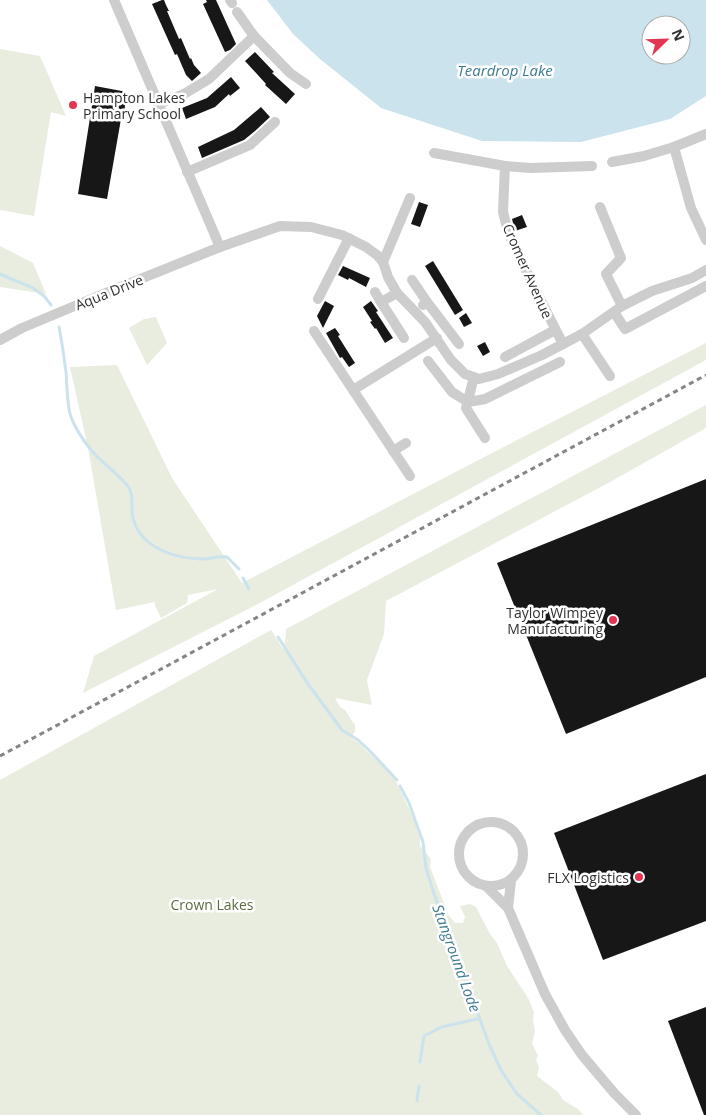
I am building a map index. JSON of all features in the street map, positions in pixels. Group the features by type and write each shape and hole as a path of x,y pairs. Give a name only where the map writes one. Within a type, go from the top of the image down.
{"street":[{"path":"114,0 220,247"},
{"path":"233,5 254,36 290,73 306,84"},
{"path":"158,104 184,94 209,79 254,36"},
{"path":"188,172 250,145 276,122"},
{"path":"612,162 644,156 706,134"},
{"path":"674,146 691,208 706,240"},
{"path":"434,153 505,166 531,168 592,166"},
{"name":"Cromer Avenue","path":"505,166 503,212 508,232 563,344"},
{"path":"410,198 383,262 388,277 396,293 426,322 451,360 465,374 479,379 498,374 542,355 582,334 618,309 652,290 692,278 706,270"},
{"path":"600,207 621,258 606,274 625,329 706,286"},
{"name":"Aqua Drive","path":"0,340 22,328 108,292 220,247 280,226 311,227 342,235 366,247 383,262"},
{"path":"318,299 349,238"},
{"path":"412,280 459,344"},
{"path":"667,286 674,304"},
{"path":"375,292 404,338"},
{"path":"381,302 396,293"},
{"path":"414,310 427,302"},
{"path":"505,357 555,330"},
{"path":"314,331 410,476"},
{"path":"582,334 610,376"},
{"path":"353,390 437,338"},
{"path":"428,361 452,392 468,402 484,400 560,362"},
{"path":"474,377 466,408 485,438"},
{"path":"393,451 406,443"},
{"path":"487,887 500,886 511,880 521,868 524,852 518,836 512,830 506,825 490,821 474,826 462,837 458,853 461,869 472,881 487,887 508,908 545,994 565,1030 609,1087 636,1115"},
{"path":"508,908 511,880"}],"green space":[{"path":"0,49 40,56 66,116 51,112 34,216 0,210"},
{"path":"0,246 33,263 46,294 0,287"},
{"path":"156,317 167,343 147,365 129,328 144,319"},
{"path":"706,343 706,360 258,604 83,693 94,656 218,589 188,595 187,603 161,618 155,602 116,610 88,448 70,367 117,365 172,478 242,583"},
{"name":"Crown Lakes","path":"706,405 706,428 610,482 386,601 384,634 367,680 372,705 335,698 355,725 355,731 351,738 359,743 394,777 420,832 420,846 431,859 430,867 449,916 455,923 463,923 465,917 460,906 470,904 476,907 490,934 497,943 507,966 528,998 534,1012 535,1032 532,1043 538,1056 536,1060 539,1067 537,1076 583,1115 0,1115 0,780 271,630 283,649 286,629"}],"water":[{"name":"Teardrop Lake","path":"267,0 706,0 706,96 670,119 581,142 482,141 381,108 320,59 293,34"}],"building":[{"path":"164,0 169,11 167,11 179,39 181,38 190,59 201,73 192,81 186,75 177,54 175,55 152,4"},
{"path":"206,0 216,0 236,44 230,50 225,52 203,4 207,2"},
{"path":"255,52 274,72 272,73 295,94 286,104 265,85 245,61"},
{"path":"231,77 240,88 230,96 229,94 215,107 186,119 182,108 207,98"},
{"path":"95,86 127,92 107,199 78,194"},
{"path":"261,107 270,117 255,131 244,140 202,158 198,147 234,130"},
{"path":"419,202 428,205 420,227 411,224"},
{"path":"522,215 527,227 515,231 512,219"},
{"path":"433,261 463,310 455,315 425,266"},
{"path":"343,266 370,278 366,287 349,278 348,280 338,275"},
{"path":"325,301 334,306 323,328 317,316"},
{"path":"371,301 393,338 385,343 370,322 372,321 363,307"},
{"path":"466,313 472,323 464,327 459,318"},
{"path":"335,328 355,363 349,367 342,357 340,358 326,333"},
{"path":"485,342 490,352 483,356 477,346"},
{"name":"Taylor Wimpey Manufacturing","path":"706,479 706,677 566,734 497,563"},
{"name":"FLX Logistics","path":"706,774 706,921 603,960 554,833"},
{"path":"706,1007 706,1115 704,1115 668,1021"}],"waterway":[{"name":"Stanground Lode","path":"0,274 33,288 44,296 51,305"},
{"name":"Stanground Lode","path":"59,327 70,414 79,433 91,450 123,480 131,492 133,518 137,528 150,543 159,549 190,558 227,557 239,569"},
{"path":"243,578 249,589"},
{"name":"Stanground Lode","path":"278,637 308,684 342,730 358,740 397,780"},
{"name":"Stanground Lode","path":"400,786 409,803 423,842 426,868 434,894 489,1044 501,1070 517,1094 541,1115"},
{"path":"420,1062 424,1036 442,1027 477,1019"},
{"path":"417,1101 419,1086"}],"railway":[{"path":"0,756 706,375"}],"place":[{"name":"Hampton Lakes Primary School","path":"73,105"},
{"name":"Taylor Wimpey Manufacturing","path":"613,620"},
{"name":"FLX Logistics","path":"639,877"}]}
